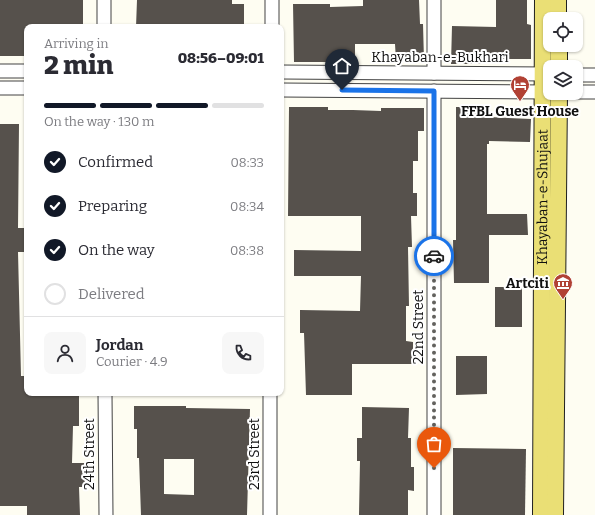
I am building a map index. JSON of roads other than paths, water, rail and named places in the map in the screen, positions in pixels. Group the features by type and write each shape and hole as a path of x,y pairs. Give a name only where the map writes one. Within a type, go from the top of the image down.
{"main road":[{"name":"Khayaban-e-Shujaat","path":"543,0 546,60"},
{"path":"558,0 558,12"},
{"name":"Khayaban-e-Shujaat","path":"541,515 551,100"},
{"name":"Khayaban-e-Shujaat","path":"551,100 556,515"}],"street":[{"path":"104,0 104,24"},
{"path":"272,0 272,24"},
{"path":"434,0 434,73"},
{"path":"0,71 24,71"},
{"name":"Khayaban-e-Bukhari","path":"284,72 543,74"},
{"path":"583,75 595,76"},
{"path":"0,88 24,88"},
{"path":"284,90 543,92"},
{"name":"22nd Street","path":"434,91 434,515"},
{"path":"583,92 595,92"},
{"name":"24th Street","path":"105,396 106,515"},
{"name":"23rd Street","path":"270,396 270,515"}],"place":[{"name":"FFBL Guest House","path":"520,102"},
{"name":"Artciti","path":"563,300"}]}
